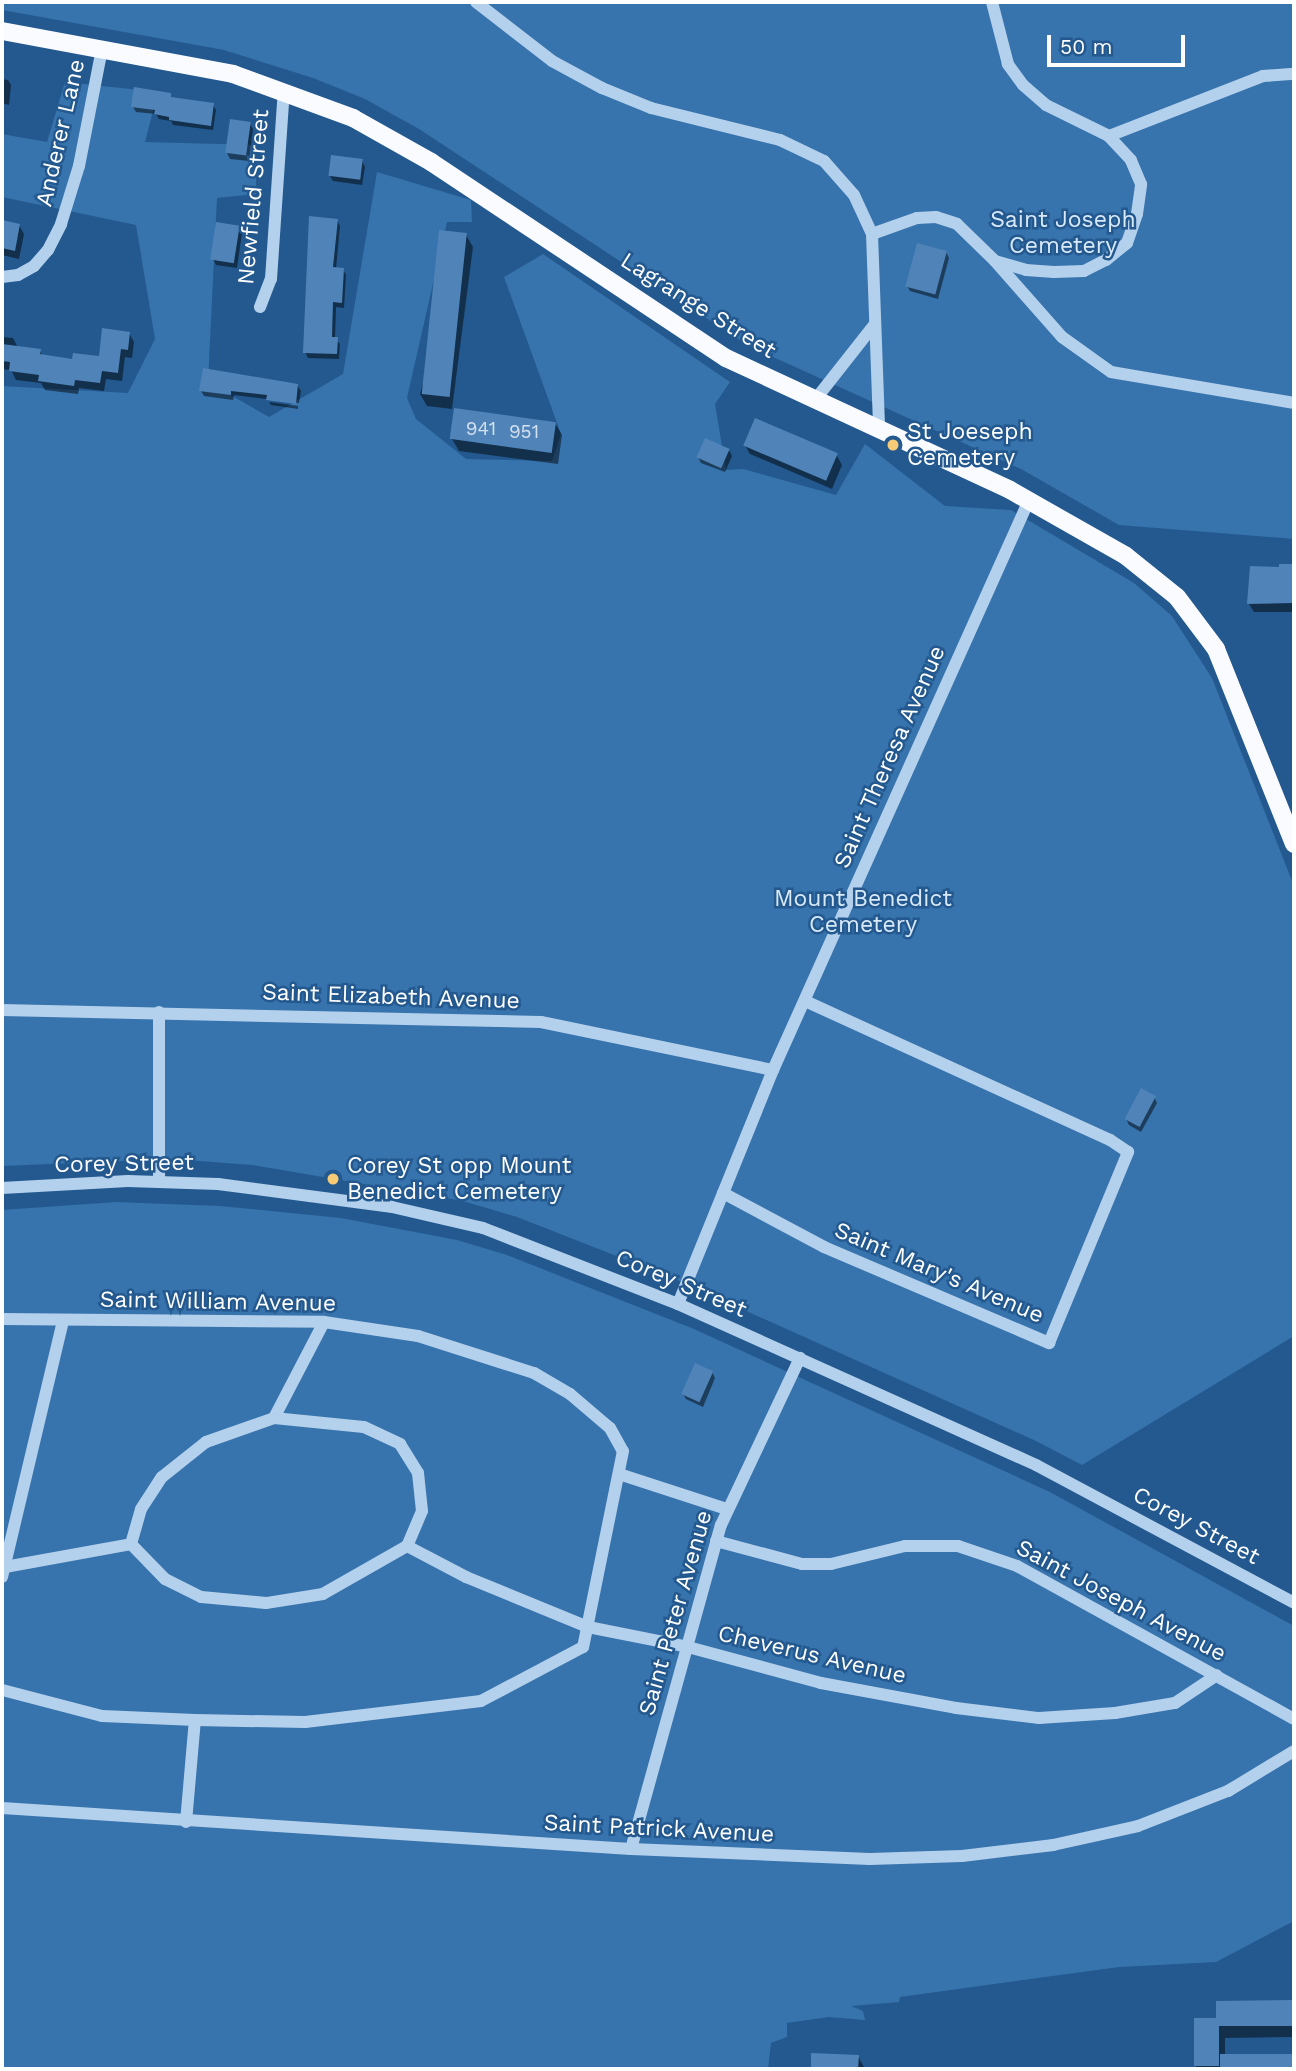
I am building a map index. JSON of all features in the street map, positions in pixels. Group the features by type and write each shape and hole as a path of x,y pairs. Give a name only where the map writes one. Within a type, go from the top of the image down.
{"main road":[{"name":"Lagrange Street","path":"2,31 209,68 285,90 334,109 390,138 726,358 1030,500 1148,571 1194,616 1223,662 1294,844"}],"street":[{"path":"476,2 491,17 552,61 602,88 651,108 780,140 824,161 854,195 872,234 879,429"},
{"path":"992,2 1008,64 1023,85 1046,105 1109,136 1131,160 1141,184 1138,214 1127,243 1106,260 1084,271 1026,270 995,261"},
{"name":"Anderer Lane","path":"2,277 10,278 34,266 48,250 58,231 79,166 102,49"},
{"path":"1109,136 1264,76 1294,74"},
{"name":"Newfield Street","path":"260,307 271,279 285,90"},
{"path":"872,234 917,218 936,217 957,224 995,261 1062,337 1111,372 1294,403"},
{"path":"815,400 874,325"},
{"name":"Saint Theresa Avenue","path":"678,1304 774,1070 1030,500"},
{"name":"Saint Mary's Avenue","path":"723,1192 824,1247 1049,1343 1128,1152 1110,1140 805,1001"},
{"name":"Saint Elizabeth Avenue","path":"2,1010 541,1022 774,1070"},
{"path":"159,1012 159,1181"},
{"name":"Corey Street","path":"2,1188 159,1181 251,1188 392,1207 445,1218 511,1238 678,1304 1059,1476 1294,1603"},
{"name":"Saint William Avenue","path":"2,1319 324,1322 418,1336 534,1373 570,1394 610,1427 623,1451 583,1647 481,1701 305,1722 195,1720 102,1716 2,1690"},
{"path":"63,1320 3,1572 131,1544"},
{"path":"274,1418 324,1322"},
{"name":"Saint Peter Avenue","path":"631,1849 727,1509 800,1358"},
{"path":"274,1418 365,1427 400,1444 418,1473 422,1511 407,1546 323,1594 266,1603 201,1597 164,1579 131,1544 141,1509 162,1477 206,1442 274,1418"},
{"path":"620,1474 727,1509"},
{"name":"Saint Joseph Avenue","path":"716,1541 802,1564 831,1564 905,1546 958,1546 1017,1566 1294,1719"},
{"name":"Cheverus Avenue","path":"407,1546 466,1577 588,1627 688,1647 821,1683 956,1708 1039,1718 1115,1713 1175,1703 1217,1675"},
{"path":"187,1822 195,1720"},
{"name":"Saint Patrick Avenue","path":"2,1808 631,1849 870,1859 962,1856 1053,1845 1139,1826 1228,1791 1294,1751"}],"green space":[{"name":"Saint Joseph Cemetery","path":"2,2 1294,2 1294,539 1119,525 1021,469 749,346 419,129 365,99 313,78 224,50 2,10"},
{"name":"Mount Benedict Cemetery","path":"65,82 158,92 145,142 256,145 256,194 217,198 208,382 269,417 343,374 377,172 471,200 472,222 447,222 407,398 416,419 466,459 552,461 561,434 504,277 543,254 730,382 715,404 726,470 743,469 836,495 865,444 945,506 1011,510 1134,583 1172,616 1212,678 1294,886 1294,1336 1082,1465 1036,1441 675,1279 517,1217 463,1201 252,1165 172,1159 2,1166 2,386 128,393 155,339 136,225 2,197 2,134 47,142"},
{"path":"116,1202 220,1206 341,1218 457,1240 507,1255 694,1329 1050,1492 1294,1626 1294,1921 1216,1962 1119,1967 900,1997 899,2002 851,2006 863,2011 865,2020 829,2017 787,2023 787,2037 771,2043 768,2069 2,2069 2,1210"}],"building":[{"path":"134,87 171,93 171,97 214,103 211,126 169,120 169,117 154,114 155,110 131,107"},
{"path":"230,119 251,122 246,156 225,153"},
{"path":"331,155 363,159 360,180 328,176"},
{"path":"309,216 338,219 333,267 344,268 342,303 333,302 332,337 338,337 337,354 303,353"},
{"path":"2,220 20,224 15,251 2,248"},
{"path":"216,222 240,226 234,263 210,260"},
{"path":"439,230 467,233 450,397 422,394"},
{"path":"917,243 947,251 935,294 905,286"},
{"path":"102,328 130,332 128,350 121,349 118,373 102,371 100,383 75,380 74,386 38,381 39,375 9,371 10,362 2,361 2,344 41,349 40,354 72,359 73,353 99,356"},
{"path":"203,368 298,384 296,404 266,400 267,395 231,391 231,395 199,391"},
{"path":"454,408 556,422 552,453 450,439"},
{"path":"755,418 838,453 826,481 743,446"},
{"path":"705,438 730,449 721,468 696,457"},
{"path":"1279,564 1294,564 1294,603 1247,604 1250,566 1279,567"},
{"path":"1141,1088 1156,1096 1140,1127 1125,1119"},
{"path":"695,1363 713,1371 699,1402 681,1394"},
{"path":"1294,2000 1294,2026 1219,2026 1219,2066 1194,2066 1194,2018 1216,2018 1216,2001"},
{"path":"811,2053 859,2055 858,2069 811,2069"},
{"path":"1220,2054 1294,2054 1294,2069 1220,2069"}],"place":[{"name":"St Joeseph Cemetery","path":"893,445"},
{"name":"Corey St opp Mount Benedict Cemetery","path":"333,1179"}]}
